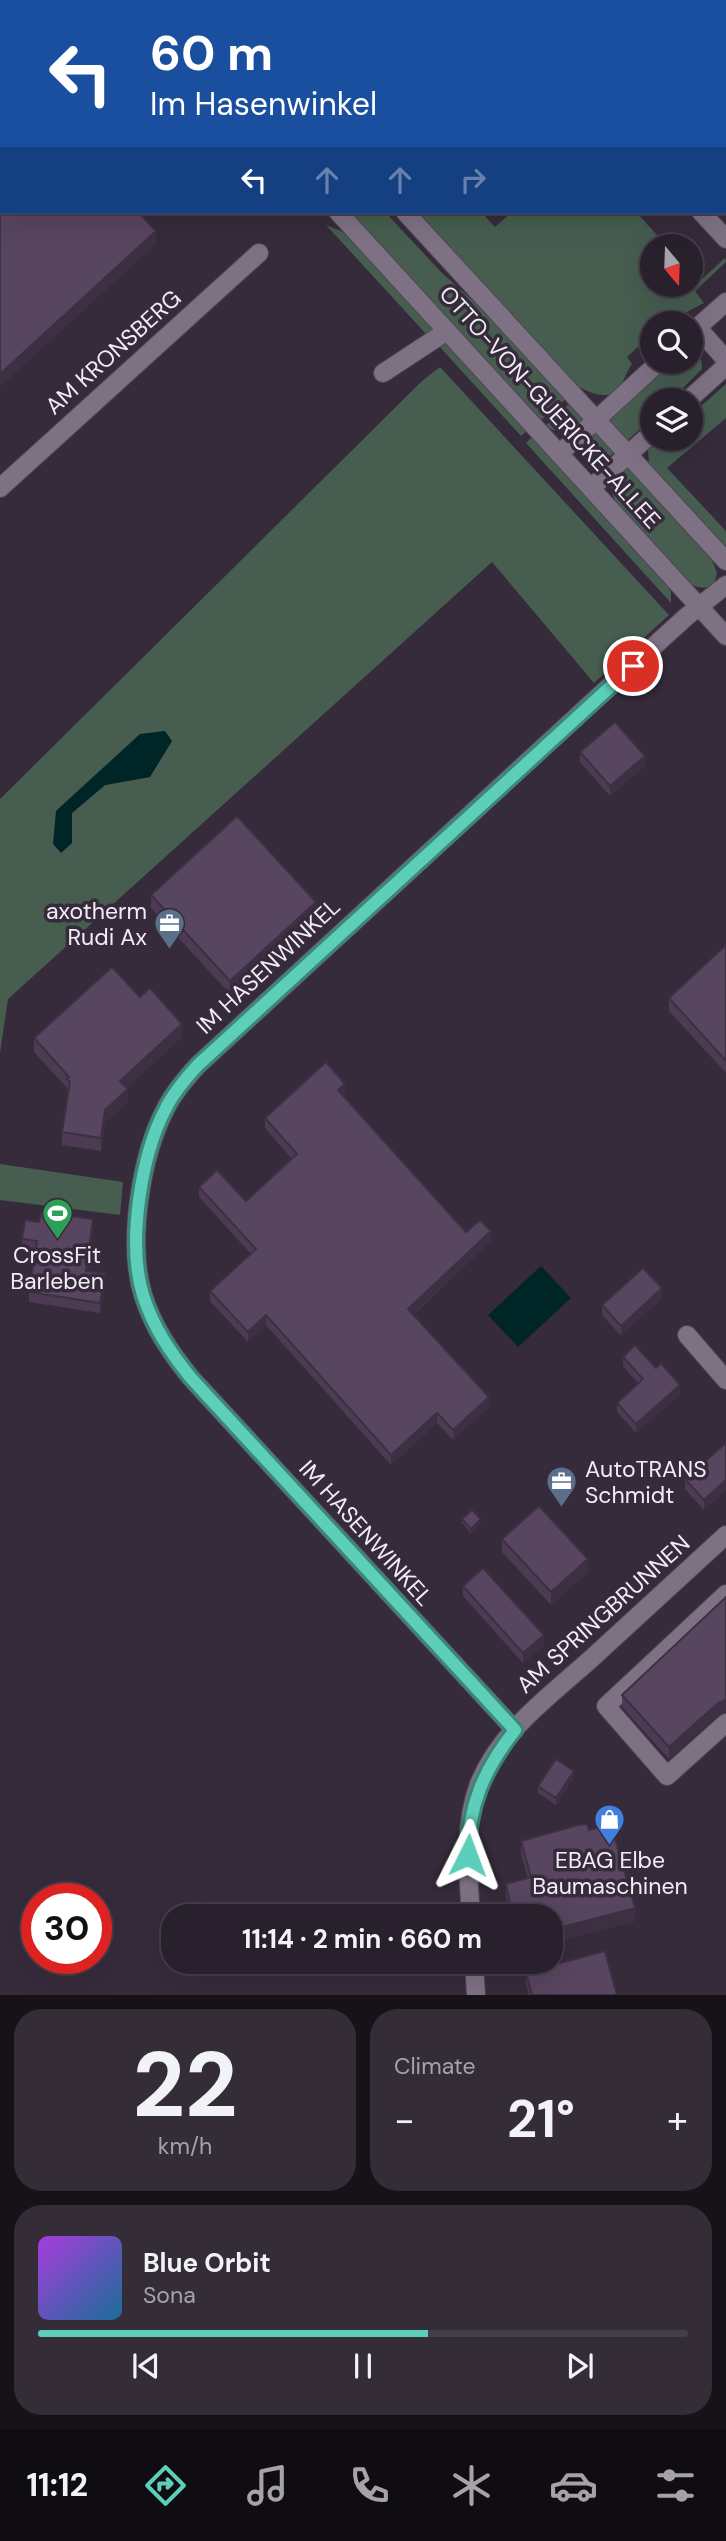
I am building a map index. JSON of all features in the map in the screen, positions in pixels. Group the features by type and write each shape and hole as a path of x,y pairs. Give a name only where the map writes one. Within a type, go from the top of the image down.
{"street":[{"name":"OTTO-VON-GUERICKE-ALLEE","path":"340,214 726,636"},
{"name":"OTTO-VON-GUERICKE-ALLEE","path":"407,214 726,561"},
{"path":"703,214 726,239"},
{"name":"AM KRONSBERG","path":"0,488 259,253"},
{"path":"703,322 726,302"},
{"path":"383,373 447,331"},
{"path":"703,338 726,360"},
{"path":"701,388 726,366"},
{"path":"559,454 646,374"},
{"path":"591,488 640,443"},
{"name":"IM HASENWINKEL","path":"515,1730 191,1378 166,1346 150,1314 138,1274 138,1228 144,1173 150,1147 166,1107 177,1089 198,1065 726,584"},
{"path":"687,1335 726,1380"},
{"name":"AM SPRINGBRUNNEN","path":"470,1904 468,1844 471,1815 483,1776 515,1730 726,1535"},
{"path":"726,1594 606,1706 667,1776 726,1723"},
{"path":"475,1974 476,1995"}],"shaded area":[{"path":"352,214 387,214 443,274 487,313 567,398 540,421"},
{"path":"417,214 483,214 495,227 510,214 638,214 656,234 640,234 640,298 700,298 704,303 689,311 640,311 640,345 627,357 632,364 619,388 604,395 577,386"},
{"path":"326,225 343,232 436,331 428,336"},
{"path":"725,258 726,262 704,283 704,277"},
{"path":"445,341 527,431 521,436 438,345"},
{"path":"440,367 669,615 594,683 492,562 8,999 0,1053 0,799 422,381","holes":["140,735 150,777 105,785 72,813 56,811"]},
{"path":"658,374 697,374 683,388 643,388"},
{"path":"726,384 726,418 703,437 703,404"},
{"path":"640,391 640,429 627,441 608,420"},
{"path":"570,403 585,419 566,431 556,431 545,426"},
{"path":"595,432 614,453 603,460 592,462 583,459 581,448 584,441"},
{"path":"532,437 666,583 671,592 671,603 526,443"},
{"path":"648,451 687,451 667,468 726,531 726,552 649,465"},
{"path":"625,463 711,557 717,573 714,584 700,588 687,582 623,511 615,500 612,483"},
{"path":"165,731 172,741 150,777 105,785 72,813 72,843 61,853 53,844 56,811 140,734"},
{"path":"0,1164 123,1182 120,1215 0,1200"},
{"path":"541,1266 571,1298 518,1347 488,1315"}],"building":[{"path":"0,214 140,214 156,231 0,374"},
{"path":"615,722 645,756 610,786 580,752"},
{"path":"237,816 316,902 230,981 151,895"},
{"path":"726,945 726,1061 669,998"},
{"path":"112,967 140,997 150,988 182,1024 120,1081 128,1089 105,1110 101,1138 62,1132 69,1077 34,1038"},
{"path":"326,1062 345,1084 338,1090 466,1232 480,1220 491,1231 408,1309 489,1397 453,1430 437,1413 391,1455 266,1315 248,1332 210,1291 256,1249 199,1187 217,1170 246,1201 297,1154 265,1118"},
{"path":"41,1212 93,1219 86,1271 105,1273 100,1303 29,1292 37,1241 22,1239 25,1220 39,1222"},
{"path":"643,1268 662,1288 621,1326 602,1305"},
{"path":"635,1345 656,1368 661,1363 680,1385 636,1424 617,1403 643,1379 623,1357"},
{"path":"726,1443 726,1480 704,1500 685,1479"},
{"path":"539,1506 588,1559 551,1592 502,1539"},
{"path":"472,1510 481,1519 471,1529 462,1519"},
{"path":"483,1568 544,1635 523,1653 463,1586"},
{"path":"726,1597 726,1700 718,1703 669,1747 622,1695"},
{"path":"556,1759 574,1771 556,1798 538,1786"},
{"path":"587,1824 589,1830 611,1824 635,1908 563,1927 563,1904 510,1904 506,1884 531,1877 521,1841"},
{"path":"605,1951 617,1995 532,1995 527,1974 563,1974 563,1962"}],"place":[{"name":"axotherm Rudi Ax","path":"170,951"},
{"name":"CrossFit Barleben","path":"57,1241"},
{"name":"AutoTRANS Schmidt","path":"562,1509"},
{"name":"EBAG Elbe Baumaschinen","path":"610,1846"}],"route":[{"path":"468,1855 469,1822 479,1786 497,1753 515,1730 191,1378 166,1346 150,1314 138,1274 138,1228 144,1173 150,1147 166,1107 177,1089 198,1065 633,666"}]}
